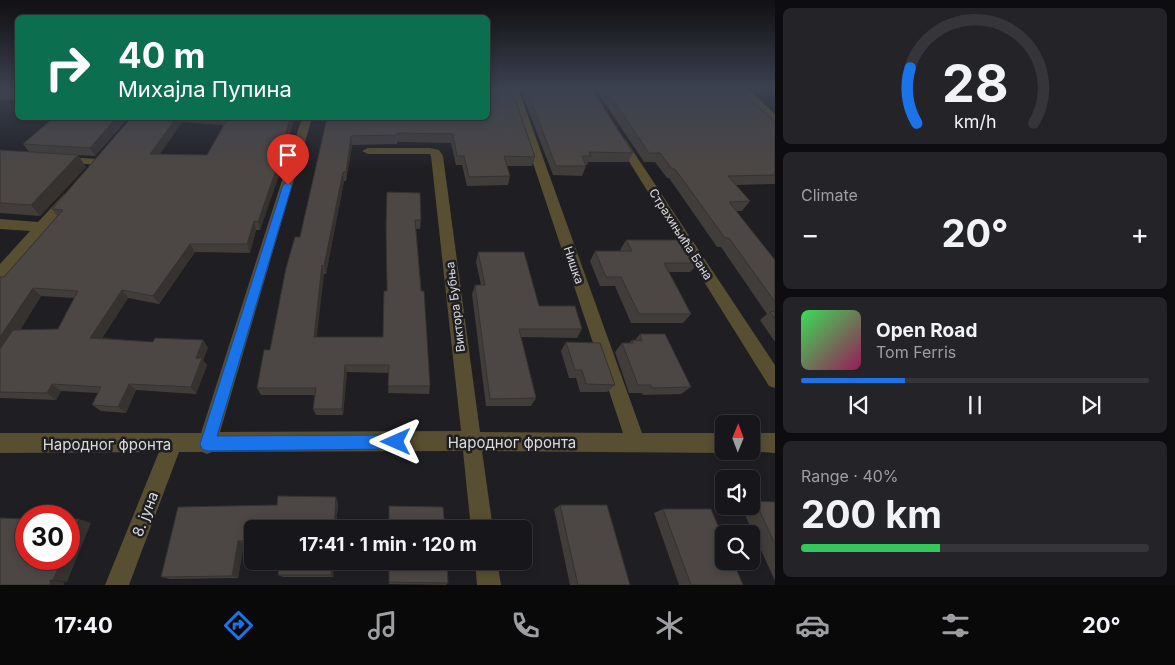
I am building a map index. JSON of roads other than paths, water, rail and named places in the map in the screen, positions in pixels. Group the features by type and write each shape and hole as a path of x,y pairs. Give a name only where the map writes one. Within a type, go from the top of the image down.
{"street":[{"name":"Нишка","path":"522,115 636,442"},
{"path":"207,444 306,120"},
{"name":"Страхињића Бана","path":"614,130 775,380"},
{"name":"Виктора Бубња","path":"368,151 434,152 437,156 481,520"},
{"path":"50,159 102,158 87,176"},
{"path":"0,273 74,191"},
{"path":"0,224 42,227"},
{"name":"Народног фронта","path":"0,444 471,441 715,443"},
{"path":"760,443 775,443"},
{"name":"8. јуна","path":"118,585 172,444"},
{"path":"487,570 489,585"}]}
